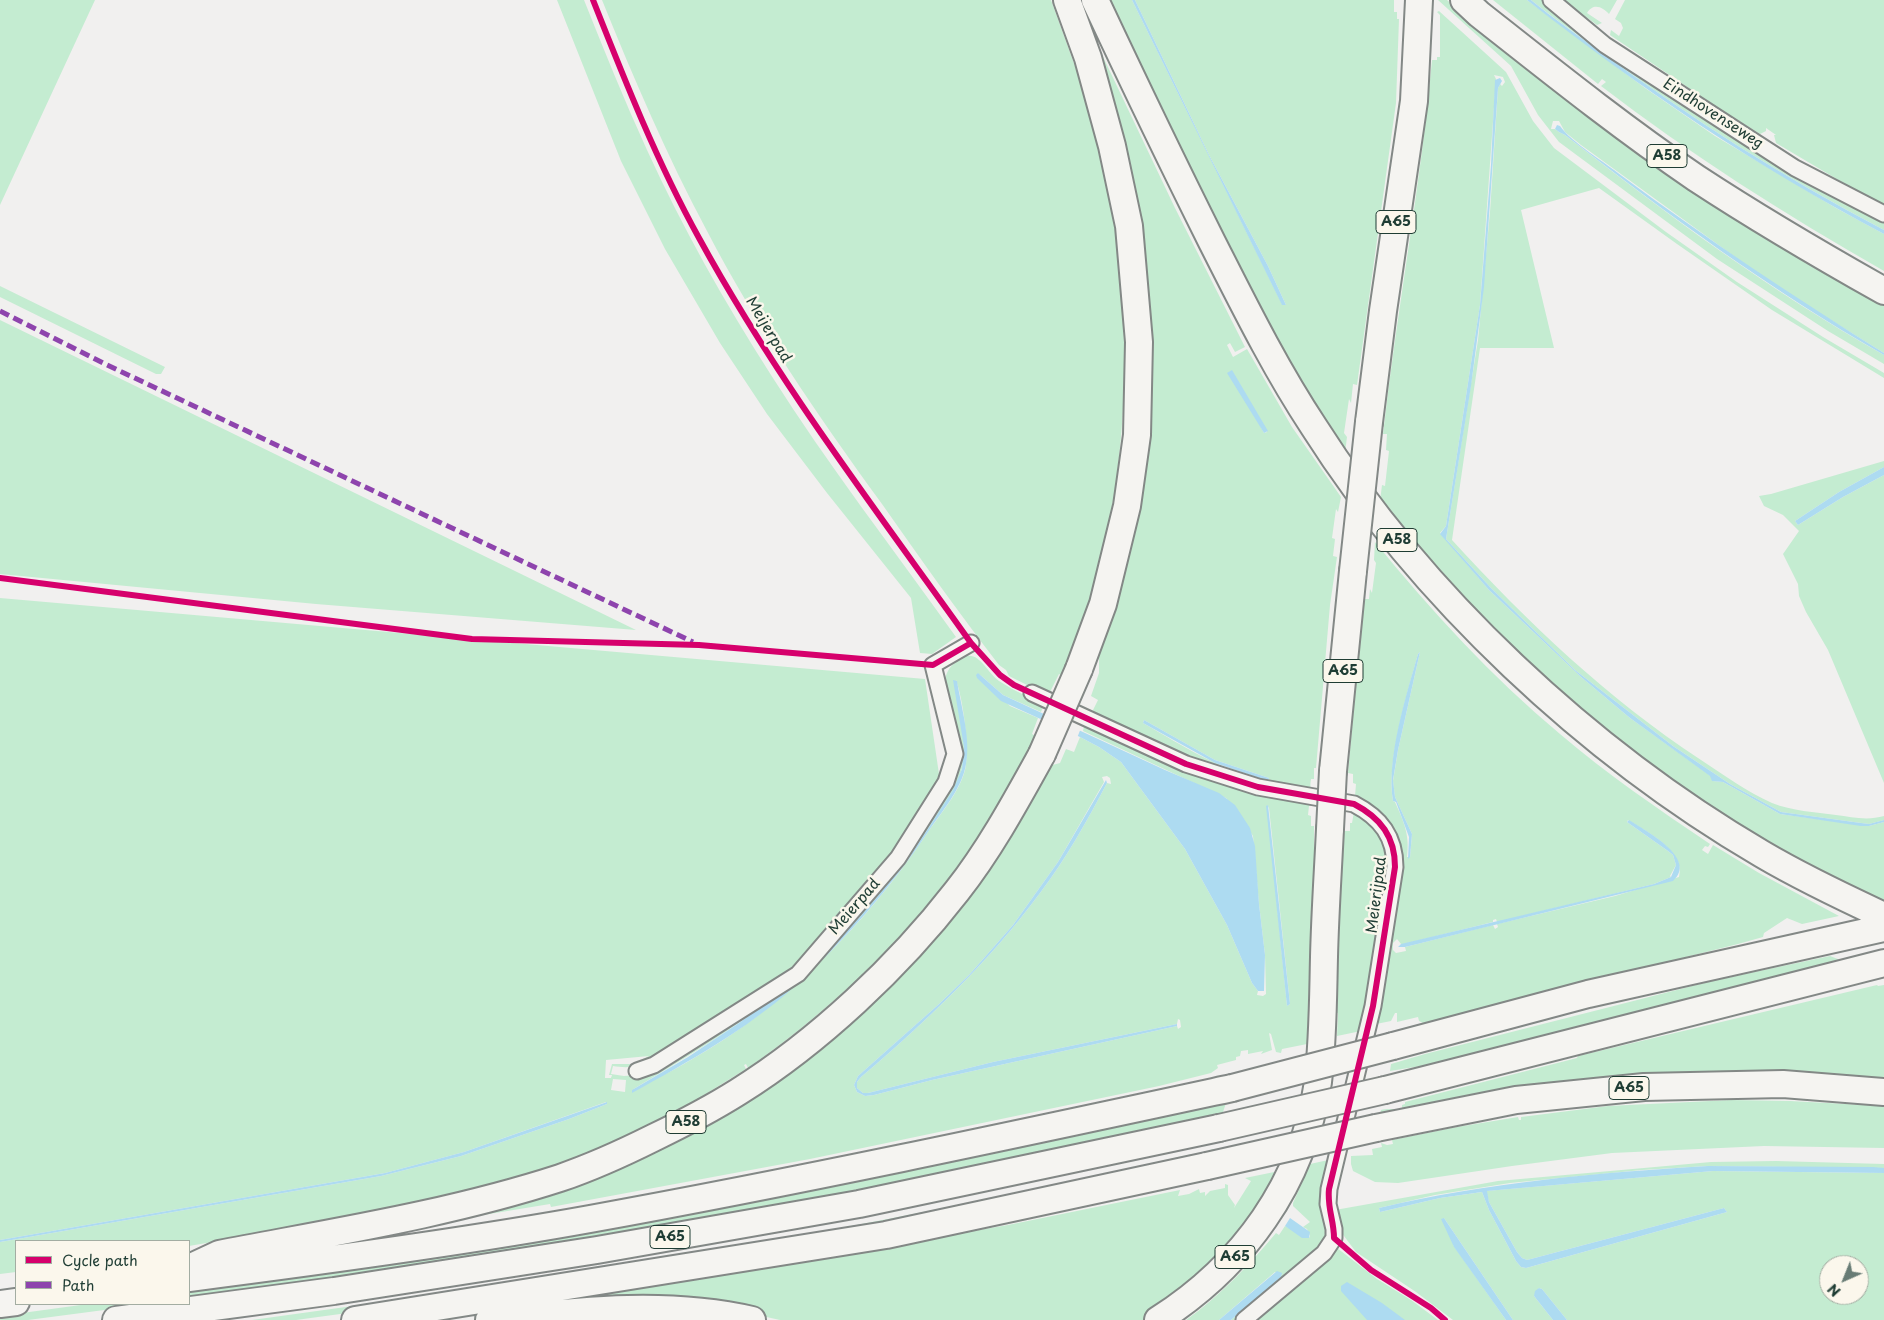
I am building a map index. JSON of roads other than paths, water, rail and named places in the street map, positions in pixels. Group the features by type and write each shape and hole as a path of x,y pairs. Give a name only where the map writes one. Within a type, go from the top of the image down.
{"highway":[{"name":"A58","path":"190,1268 219,1254 435,1211 504,1195 563,1177 621,1154 686,1122 738,1092 793,1054 852,1003 906,952 958,890 1004,822 1042,754 1079,669 1103,604 1127,506 1136,434 1139,342 1129,226 1112,146 1088,58 1067,0"},
{"name":"A58","path":"1095,0 1262,342 1314,427 1352,483 1388,530 1438,588 1521,675 1601,743 1686,805 1762,854 1849,900 1884,916"},
{"name":"A58","path":"1464,0 1588,100 1695,177 1782,233 1884,291"},
{"name":"A65","path":"1158,1320 1180,1306 1202,1288 1242,1249 1259,1228 1290,1175 1300,1150 1314,1102 1321,1055 1333,771 1369,422 1383,311 1414,101 1419,11"},
{"name":"A65","path":"190,1278 324,1260 587,1219 848,1170 1232,1088 1588,994 1884,928"},
{"name":"A65","path":"116,1320 334,1291 597,1250 859,1204 1220,1128 1385,1090 1884,963"},
{"name":"A65","path":"354,1320 886,1235 1376,1128 1516,1100 1644,1087 1783,1084 1884,1092"},
{"path":"0,1304 15,1302"},
{"path":"489,1320 595,1311 671,1308 752,1320"}],"street":[{"name":"Eindhovenseweg","path":"1551,0 1606,45 1795,168 1884,214"},
{"name":"Meierpad","path":"637,1071 654,1065 798,974 898,858 946,782 955,754 933,665 971,644"},
{"name":"Meierijpad","path":"1032,693 1186,764 1258,787 1354,804 1368,812 1382,825 1390,838 1395,852 1395,867 1373,1006 1329,1189 1328,1204 1334,1229 1334,1238 1324,1253 1244,1320"}],"water":[{"path":"1132,0 1135,0 1209,155 1268,266 1286,305 1282,305"},
{"path":"1527,0 1531,0 1632,75 1702,123 1774,168 1884,230 1884,234 1790,182 1700,125 1569,33"},
{"path":"1500,78 1502,81 1498,88 1484,287 1471,386 1446,539 1491,588 1575,670 1673,746 1730,784 1781,812 1869,824 1884,820 1884,822 1861,826 1780,814 1723,782 1712,781 1710,776 1630,718 1581,677 1489,590 1440,534 1446,526 1480,305 1491,165 1495,80"},
{"path":"1557,125 1580,145 1686,222 1784,289 1884,353 1884,355 1801,305 1721,251 1555,129"},
{"path":"1232,370 1268,431 1264,433 1227,373"},
{"path":"1884,467 1884,475 1843,497 1798,525 1795,521 1839,492"},
{"path":"1420,652 1393,780 1395,797 1412,834 1410,857 1408,859 1409,837 1396,802 1393,801 1392,766 1398,728"},
{"path":"978,673 1003,695 1219,793 1235,805 1250,828 1255,846 1265,955 1264,991 1258,991 1252,983 1227,925 1185,849 1121,762 1080,737 1001,701 977,678 976,675"},
{"path":"953,680 957,681 965,722 967,754 964,773 951,800 898,874 866,914 831,951 776,1003 716,1044 632,1093 632,1090 688,1057 792,984 859,918 905,864 953,790 962,769 964,747"},
{"path":"1144,720 1215,760 1269,778 1268,781 1215,763 1143,723"},
{"path":"1106,780 1107,783 1084,826 1050,880 1000,943 933,1013 861,1077 857,1082 857,1088 863,1093 868,1093 993,1062 1177,1024 1177,1026 932,1080 874,1095 865,1096 857,1092 854,1085 858,1076 969,975 1013,925 1058,862"},
{"path":"1268,805 1290,1004 1287,1006 1266,806"},
{"path":"1629,820 1656,838 1674,854 1679,863 1679,872 1673,881 1405,947 1398,947 1401,944 1654,884 1671,877 1676,865 1673,855 1627,822"},
{"path":"607,1102 607,1104 569,1119 461,1156 381,1176 0,1242 0,1240 385,1173 464,1152"},
{"path":"1708,1166 1873,1167 1884,1168 1884,1173 1713,1171 1487,1191 1489,1202 1517,1252 1522,1258 1527,1260 1724,1208 1727,1212 1526,1268 1521,1267 1516,1261 1489,1210 1482,1192 1440,1198 1380,1212 1379,1208 1461,1191 1502,1185 1625,1172"},
{"path":"1290,1218 1310,1232 1309,1238 1302,1238 1285,1226"},
{"path":"1444,1218 1513,1320 1506,1320 1454,1247 1441,1219"},
{"path":"1277,1271 1282,1273 1281,1277 1231,1320 1219,1320"},
{"path":"1347,1282 1382,1303 1405,1320 1367,1320 1341,1291 1341,1286"},
{"path":"1539,1288 1542,1289 1567,1320 1553,1320 1534,1296 1535,1291"}]}
